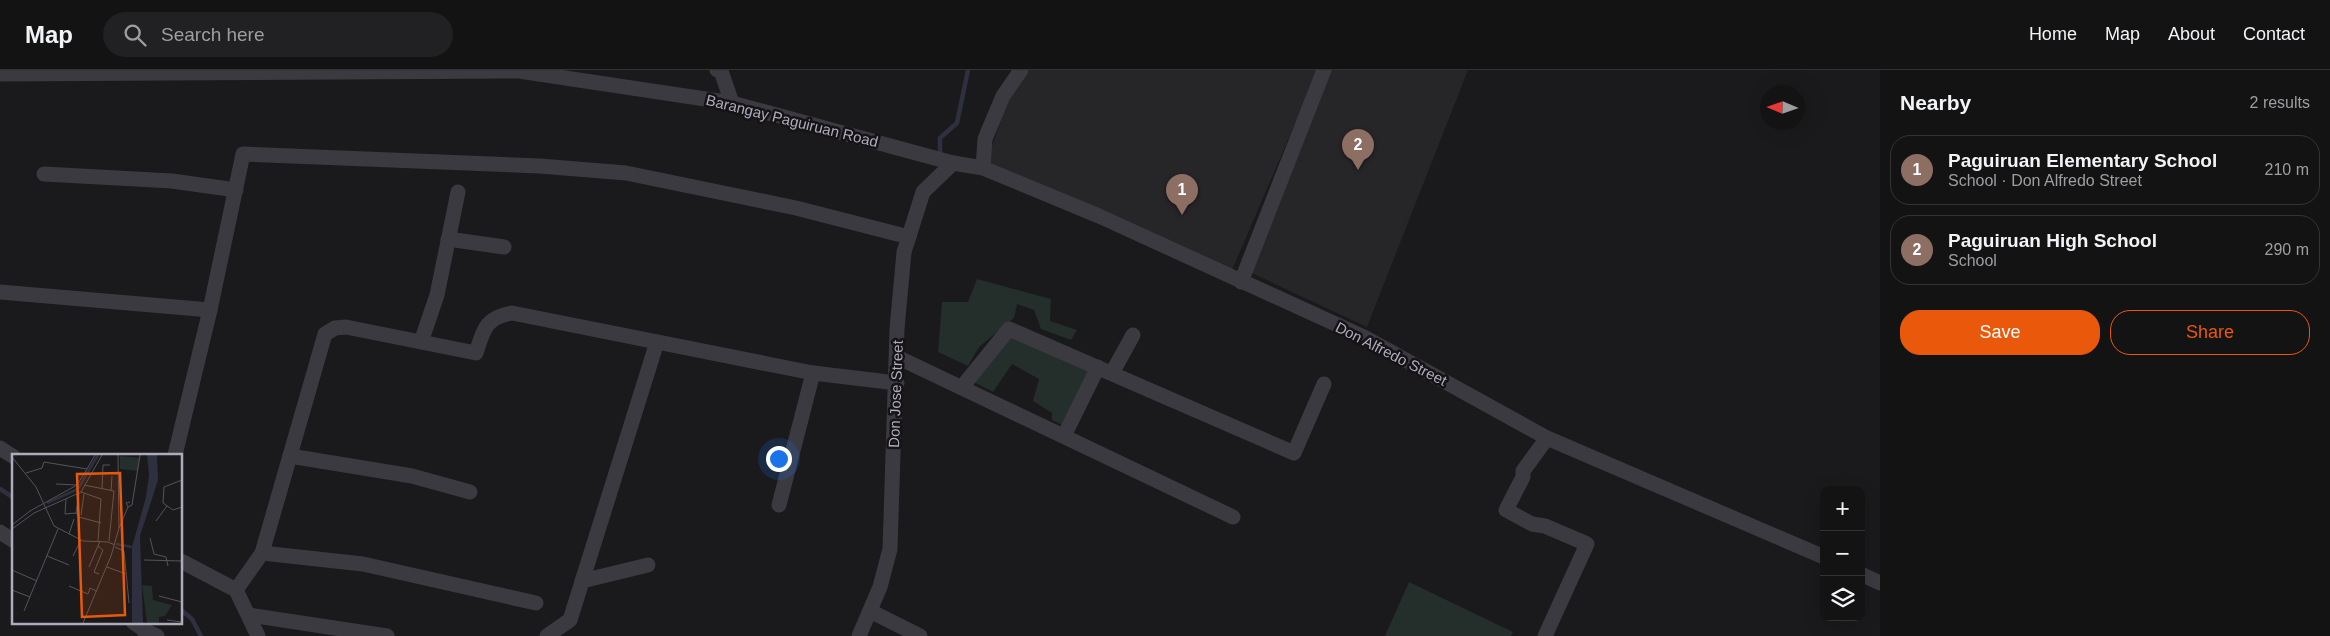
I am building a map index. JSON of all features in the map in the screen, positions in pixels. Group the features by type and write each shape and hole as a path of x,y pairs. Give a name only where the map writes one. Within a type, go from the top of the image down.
{"street":[{"path":"717,70 721,71 732,103"},
{"path":"983,168 985,139 1003,96 1021,70"},
{"path":"1241,282 1324,70"},
{"name":"Barangay Paguiruan Road","path":"0,74 519,71 732,103 953,163"},
{"path":"175,454 210,310 243,154 540,166 626,173 796,208 909,237"},
{"name":"Don Alfredo Street","path":"953,163 983,168 1099,216 1364,337 1546,438 1820,555"},
{"name":"Don Jose Street","path":"859,636 880,587 890,549 897,357 904,252 923,192 953,163"},
{"path":"44,174 172,181 236,190"},
{"path":"421,342 437,295 458,192"},
{"path":"448,239 504,248"},
{"path":"0,292 210,310"},
{"path":"236,590 262,553 324,334 335,328 346,327 476,353 484,328 490,320 512,313 813,373 897,384"},
{"path":"962,387 1010,329 1294,453 1324,384"},
{"path":"1064,436 1105,370 1133,334"},
{"path":"547,636 570,620 658,342"},
{"path":"897,357 1233,516"},
{"path":"779,506 813,373"},
{"path":"1544,636 1587,544 1545,526 1532,524 1506,510 1523,471 1546,438"},
{"path":"0,448 12,456"},
{"path":"290,456 412,476 470,492"},
{"path":"0,532 12,540"},
{"path":"262,553 363,564 536,603"},
{"path":"182,562 236,590 258,636"},
{"path":"582,581 648,565"},
{"path":"1865,576 1880,583"},
{"path":"870,611 920,636"},
{"path":"249,614 386,636"},
{"path":"136,624 150,634"}],"shaded area":[{"path":"1026,70 1318,70 1232,270 987,161 1006,106"},
{"path":"1329,70 1468,70 1367,327 1245,270"},
{"path":"977,279 1051,299 1050,321 1077,330 1071,340 1041,329 1034,310 1017,304 1014,318 979,347 968,366 938,352 942,302 968,302"},
{"path":"1013,334 1089,371 1065,426 1052,420 1052,413 1033,401 1039,379 1012,364 993,392 972,381"},
{"path":"1409,582 1513,632 1511,636 1385,636"}],"waterway":[{"path":"940,152 940,138 957,123 968,70"},
{"path":"0,489 12,497"},
{"path":"182,611 192,619 201,636"}],"place":[{"name":"Paguiruan High School","path":"1358,170"},
{"name":"Paguiruan Elementary School","path":"1182,215"}]}
